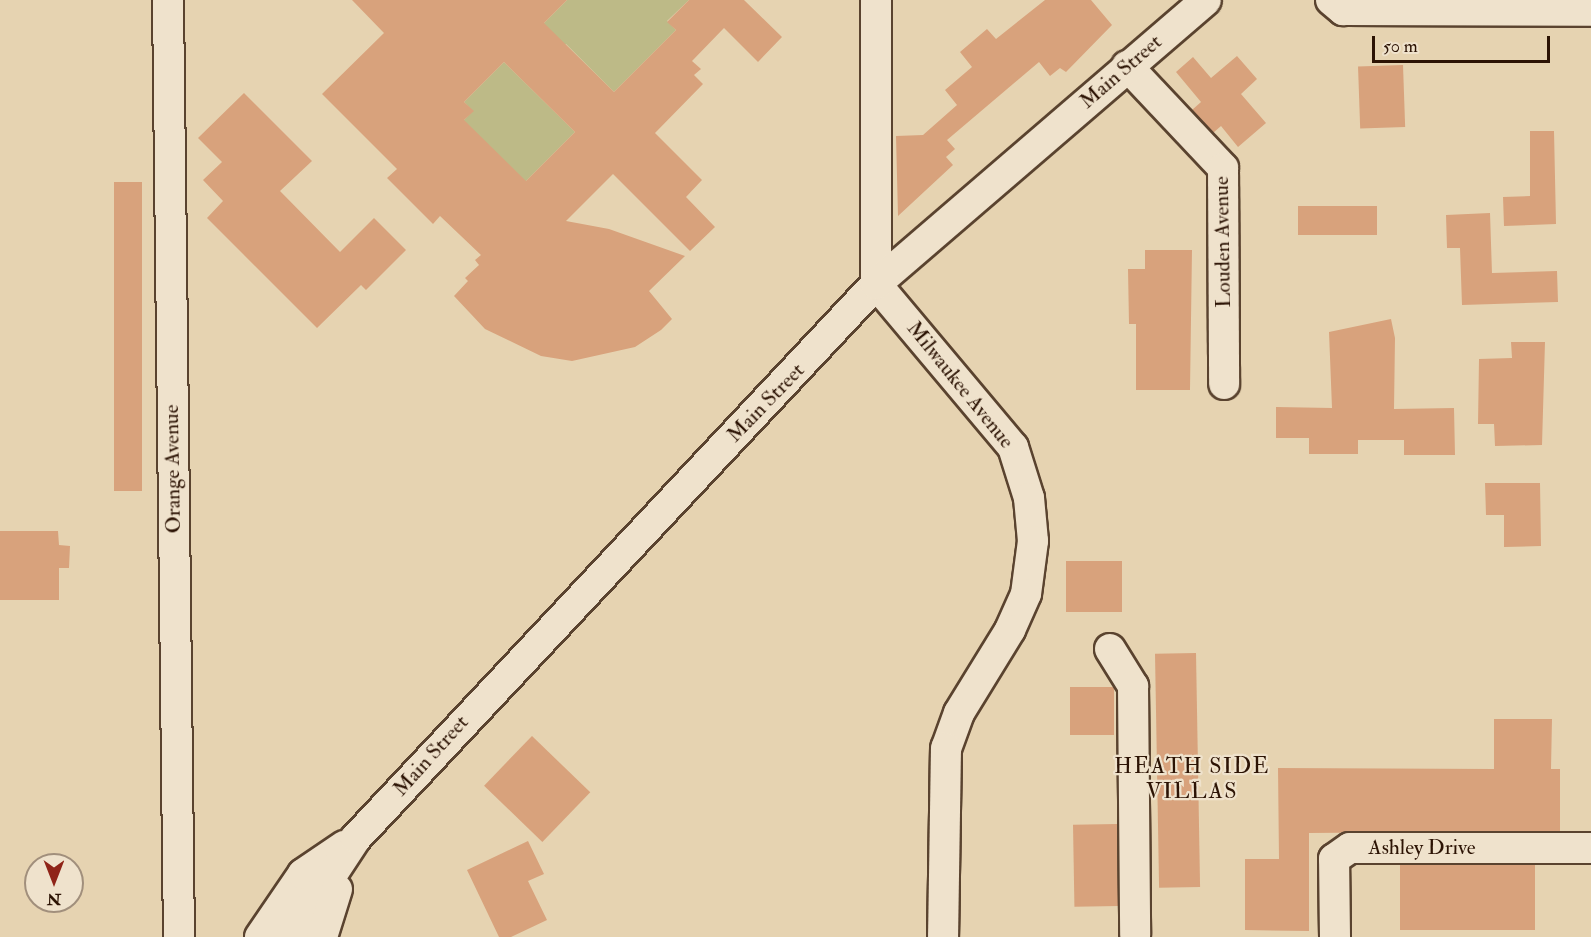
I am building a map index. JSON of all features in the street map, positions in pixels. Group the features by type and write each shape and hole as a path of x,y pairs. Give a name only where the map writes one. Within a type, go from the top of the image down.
{"street":[{"name":"Orange Avenue","path":"168,0 179,937"},
{"path":"876,0 876,284"},
{"name":"Main Street","path":"291,937 357,838 484,698 876,284 1206,0"},
{"path":"1331,0 1343,10 1591,11"},
{"name":"Louden Avenue","path":"1127,66 1223,168 1224,384"},
{"name":"Milwaukee Avenue","path":"876,284 1013,447 1029,498 1033,541 1026,594 1010,630 959,713 946,748 943,937"},
{"path":"1110,649 1133,686 1135,935"},
{"path":"322,937 357,838"},
{"name":"Main Street","path":"260,937 303,874 357,838"},
{"name":"Ashley Drive","path":"1335,937 1334,859 1350,848 1591,848"}],"shaded area":[{"path":"567,0 689,0 667,21 676,30 614,92 566,44 560,49 539,28"},
{"path":"504,62 575,132 526,181 404,180 473,111 464,102"}],"building":[{"path":"352,0 567,0 544,23 614,92 676,30 667,22 689,0 744,0 782,37 758,62 724,28 692,61 701,69 694,75 703,84 655,133 702,180 686,197 715,227 690,251 613,174 566,221 609,229 685,256 649,291 672,319 661,330 635,347 572,361 541,356 485,329 454,296 468,281 465,278 479,265 475,260 481,255 440,216 433,224 387,178 397,169 322,94 384,33","holes":["504,62 575,132 526,181 464,120 474,111 464,102"]},
{"path":"1045,0 1091,0 1112,25 1066,72 1060,68 1050,76 1039,62 947,140 955,149 946,157 953,165 898,216 896,136 923,135 957,105 945,90 972,67 960,52 987,29 996,39"},
{"path":"1237,56 1257,79 1241,94 1266,123 1238,147 1221,126 1213,133 1192,110 1201,102 1176,72 1193,57 1211,78"},
{"path":"1403,65 1405,127 1360,129 1358,67"},
{"path":"244,93 312,161 280,191 340,252 374,218 406,250 366,290 361,285 317,328 207,218 223,201 203,180 222,162 198,138"},
{"path":"1530,131 1554,131 1556,224 1504,226 1503,197 1530,196"},
{"path":"114,182 142,182 142,491 114,491"},
{"path":"1298,206 1377,206 1377,235 1298,235"},
{"path":"1490,213 1492,273 1557,271 1558,302 1462,305 1460,248 1447,248 1446,215"},
{"path":"1145,250 1192,250 1190,390 1136,390 1136,324 1129,324 1128,269 1145,269"},
{"path":"1391,319 1395,338 1394,409 1454,408 1455,455 1404,455 1404,440 1358,440 1358,454 1309,454 1309,438 1276,438 1276,407 1332,408 1329,332"},
{"path":"1511,342 1545,342 1542,445 1495,446 1494,424 1478,424 1479,359 1512,358"},
{"path":"1485,483 1540,483 1541,546 1504,547 1504,515 1486,515"},
{"path":"0,531 58,531 59,545 70,546 69,568 59,568 59,600 0,600"},
{"path":"1066,561 1122,561 1122,612 1066,612"},
{"path":"1196,653 1200,887 1159,888 1155,654"},
{"path":"1070,687 1114,687 1114,735 1070,735"},
{"path":"1494,719 1552,719 1551,769 1560,769 1560,831 1309,833 1309,931 1245,930 1245,859 1279,859 1278,768 1494,769"},
{"path":"532,736 590,792 542,842 484,786"},
{"path":"1117,824 1118,906 1074,907 1073,825"},
{"path":"528,841 544,874 528,881 547,920 511,937 499,937 467,870"},
{"path":"1400,865 1535,865 1535,930 1400,930"}],"district":[{"name":"HEATH SIDE VILLAS","path":"1192,778"}]}
